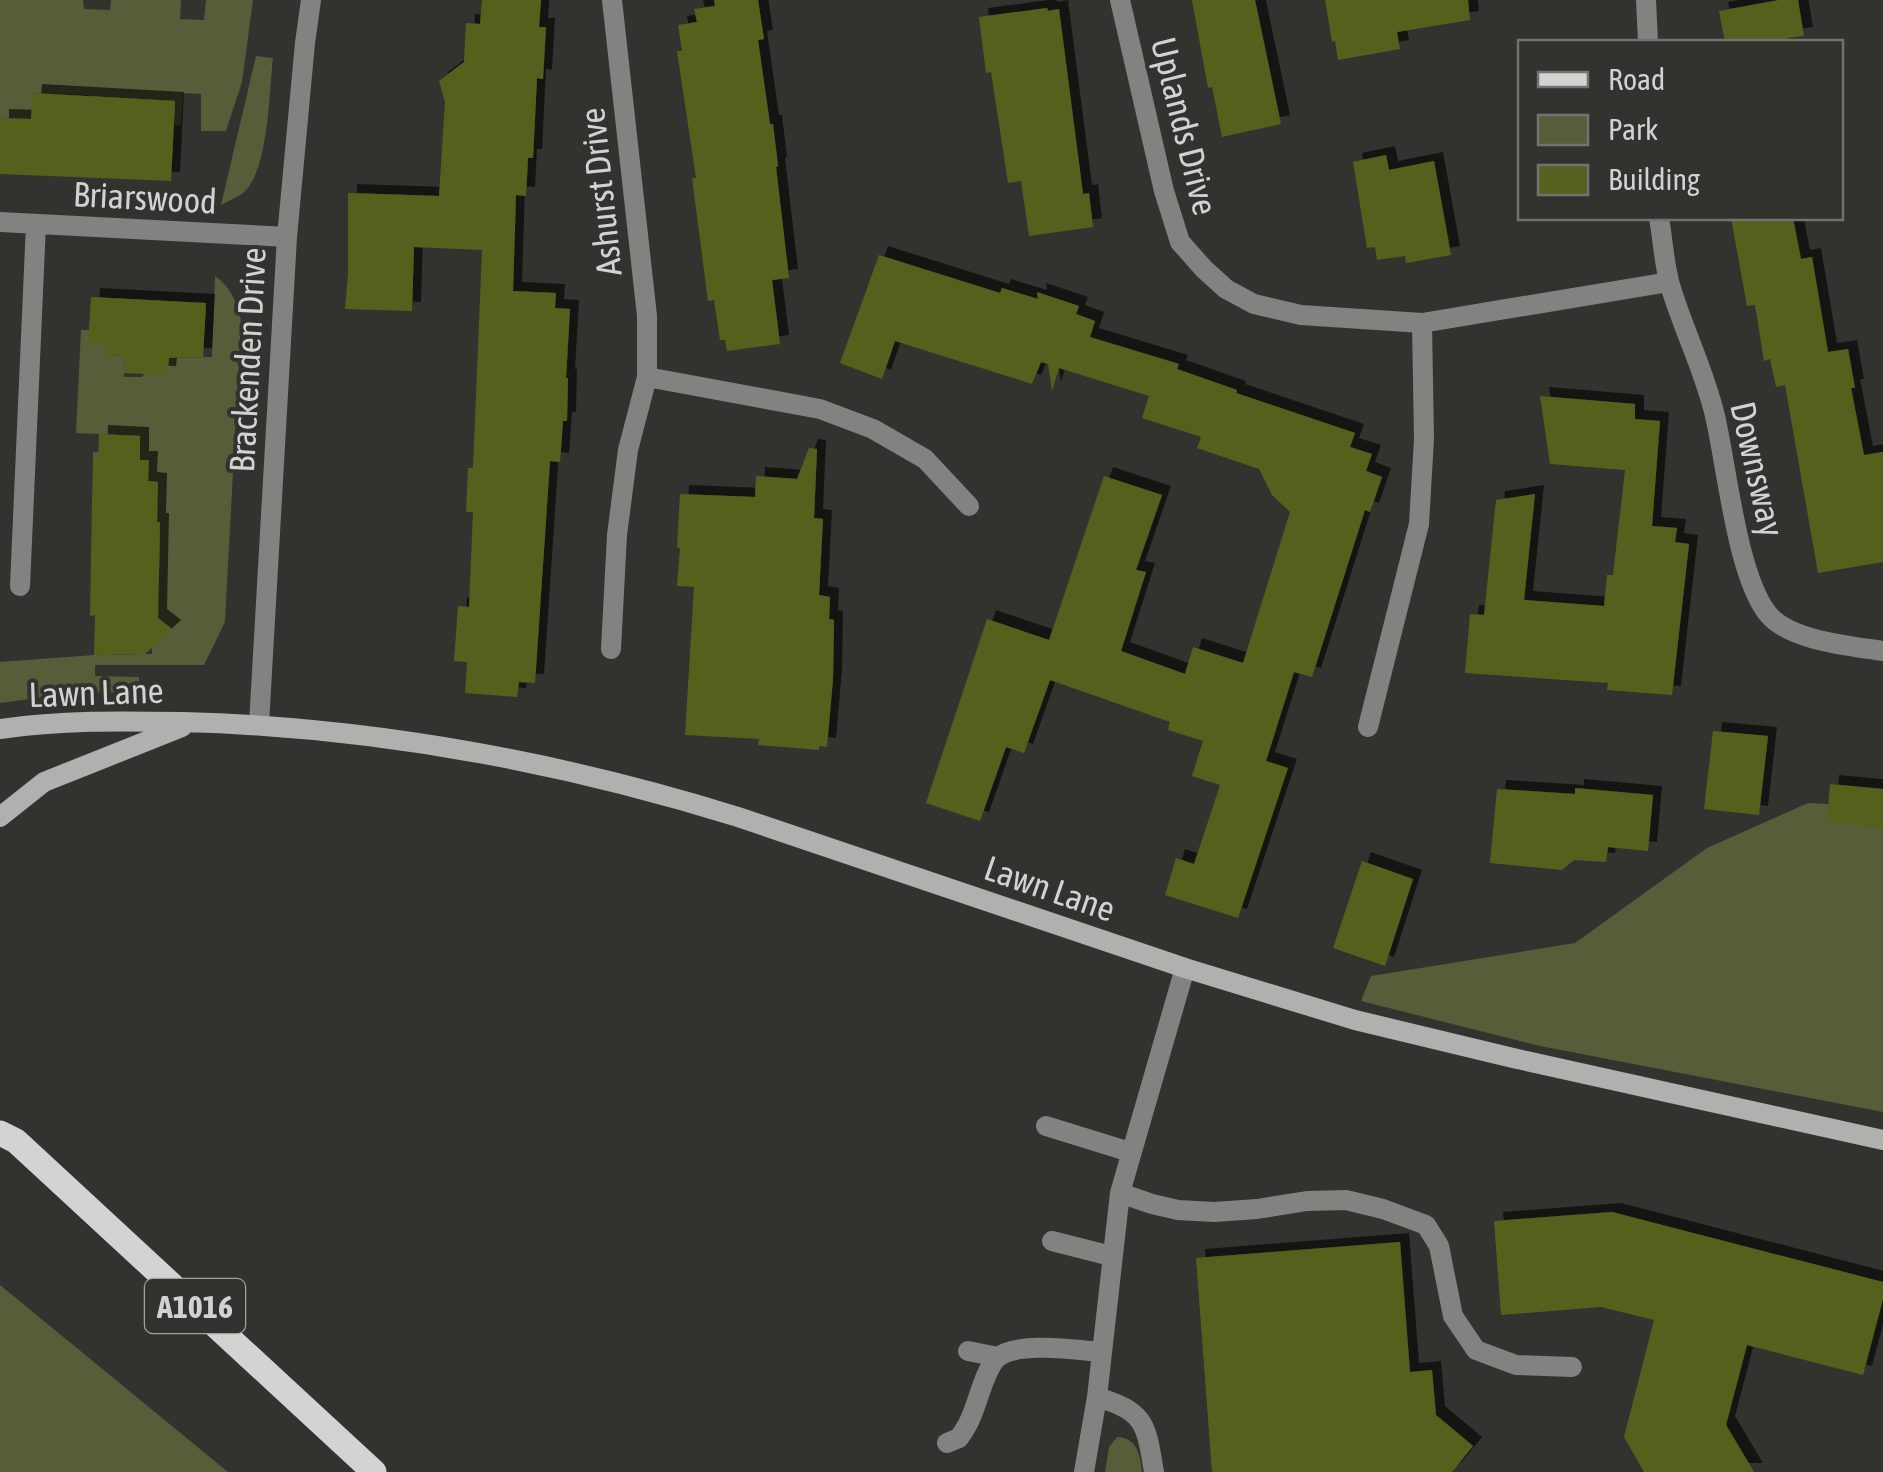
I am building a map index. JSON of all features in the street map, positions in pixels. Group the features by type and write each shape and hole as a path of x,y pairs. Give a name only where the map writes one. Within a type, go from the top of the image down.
{"main road":[{"name":"A1016","path":"0,1112 8,1137 374,1472"}],"street":[{"name":"Brackenden Drive","path":"259,724 287,237 311,0"},
{"name":"Ashurst Drive","path":"612,0 646,316 647,377 628,450 621,500 612,649"},
{"name":"Uplands Drive","path":"1120,0 1164,191 1180,242 1226,289 1254,304 1301,314 1422,323 1669,282"},
{"path":"1646,0 1648,40"},
{"name":"Downsway","path":"1659,220 1669,282 1714,412 1755,594 1770,618 1796,632 1824,642 1883,651"},
{"name":"Briarswood","path":"0,222 287,237"},
{"path":"20,586 36,224"},
{"path":"1368,727 1419,524 1424,439 1422,323"},
{"path":"647,377 820,409 873,429 925,459 969,506"},
{"name":"Lawn Lane","path":"0,729 74,721 259,724 400,739 586,775 664,794 1186,968 1355,1020 1883,1140"},
{"name":"Lawn Lane","path":"0,818 44,782 193,722"},
{"path":"1084,1472 1120,1193 1186,968"},
{"path":"1046,1126 1130,1152"},
{"path":"1120,1193 1178,1210 1214,1212 1346,1200 1426,1225 1439,1246 1453,1316 1476,1350 1516,1366 1572,1367"},
{"path":"1052,1241 1111,1256"},
{"path":"947,1443 960,1438 965,1430 998,1358 1017,1350 1056,1347 1100,1352"},
{"path":"968,1351 998,1358"},
{"path":"1096,1398 1124,1405 1141,1421 1149,1440 1154,1472"}],"green space":[{"path":"0,0 83,0 84,9 110,10 111,0 181,0 180,19 204,20 206,0 253,0 242,82 226,131 201,131 201,94 183,93 181,125 174,126 174,121 164,120 87,123 88,95 34,93 31,119 0,118"},
{"path":"256,56 273,58 263,150 251,183 242,194 221,205"},
{"path":"215,276 232,296 241,321 225,622 204,665 95,665 95,676 139,677 139,692 74,693 0,703 0,662 152,654 152,639 166,634 166,624 154,619 159,606 159,584 155,583 160,523 158,482 148,481 149,461 93,459 93,452 140,454 140,436 76,433 81,330 89,330 107,346 107,355 125,356 124,377 142,377 169,358 212,357"},
{"path":"1808,803 1883,807 1883,1112 1540,1046 1361,1001 1371,976 1575,943 1707,848"},
{"path":"0,1285 228,1472 0,1472"},
{"path":"1117,1437 1133,1444 1142,1472 1105,1472 1109,1447"}],"building":[{"path":"482,0 541,0 539,27 546,27 543,79 537,78 533,158 528,158 526,196 516,195 513,291 556,293 555,308 570,309 567,421 563,421 560,462 550,461 535,683 519,682 517,697 465,693 467,662 454,661 458,606 469,607 473,512 466,512 468,468 473,468 482,250 414,247 412,311 345,309 348,193 439,196 445,102 439,81 464,62 466,23 480,24"},
{"path":"714,0 758,0 764,39 758,40 773,124 789,278 772,280 780,344 727,351 725,340 720,340 714,300 708,301 692,178 696,178 677,51 682,51 678,25 697,22 694,9 715,6"},
{"path":"1192,0 1255,0 1281,124 1222,137 1212,87 1208,88"},
{"path":"1325,0 1468,0 1470,20 1397,32 1400,49 1338,60"},
{"path":"1798,0 1804,36 1788,40 1725,40 1719,11"},
{"path":"1059,9 1083,194 1089,193 1093,227 1029,236 1021,181 1008,183 979,17"},
{"path":"33,93 175,101 171,181 0,174 0,118 31,119"},
{"path":"1386,155 1389,170 1434,161 1451,255 1406,263 1405,256 1377,260 1375,247 1367,248 1353,162"},
{"path":"1731,220 1793,220 1801,259 1812,257 1828,352 1848,349 1864,455 1883,452 1883,562 1818,573 1785,385 1776,387 1770,359 1764,361 1755,305 1747,306"},
{"path":"879,255 1000,293 1002,288 1038,299 1037,292 1079,306 1076,314 1095,321 1090,337 1179,364 1177,369 1237,390 1236,393 1355,433 1350,447 1372,454 1366,471 1382,477 1370,512 1365,510 1312,677 1294,672 1266,761 1288,768 1238,918 1165,895 1176,858 1194,864 1220,785 1192,776 1203,741 1168,730 1170,722 1050,680 1024,753 1006,747 980,821 926,803 987,619 1049,640 1104,476 1162,495 1136,570 1146,572 1121,651 1185,674 1193,647 1243,663 1290,512 1272,495 1259,469 1197,448 1201,437 1142,418 1149,396 1059,368 1052,391 1048,364 1041,362 1032,384 895,341 882,379 840,363"},
{"path":"91,297 206,303 203,357 169,358 167,375 124,373 125,356 106,355 107,346 88,345"},
{"path":"1540,396 1635,404 1635,419 1660,421 1652,526 1677,528 1675,542 1689,544 1672,695 1607,690 1608,683 1465,673 1470,614 1484,615 1496,500 1535,494 1524,600 1604,606 1607,575 1613,575 1625,470 1550,464"},
{"path":"99,434 140,436 140,460 149,460 148,481 158,482 158,618 172,629 145,654 94,655 95,615 90,616 92,503 93,459 98,459"},
{"path":"809,448 817,449 814,518 823,519 819,595 830,597 829,619 834,620 827,747 819,746 819,750 758,745 759,739 685,735 694,587 677,586 680,494 755,497 756,476 797,479"},
{"path":"1713,731 1768,736 1759,815 1704,809"},
{"path":"1830,784 1883,789 1883,828 1827,822"},
{"path":"1575,788 1653,795 1648,851 1608,847 1606,862 1574,860 1562,870 1490,863 1497,789 1575,794"},
{"path":"1362,861 1413,879 1385,966 1333,948"},
{"path":"1612,1212 1883,1282 1883,1299 1863,1375 1747,1345 1726,1425 1754,1472 1644,1472 1624,1437 1654,1320 1601,1307 1501,1315 1494,1221"},
{"path":"1400,1242 1410,1372 1432,1370 1436,1415 1473,1446 1452,1472 1212,1472 1196,1258"}]}
